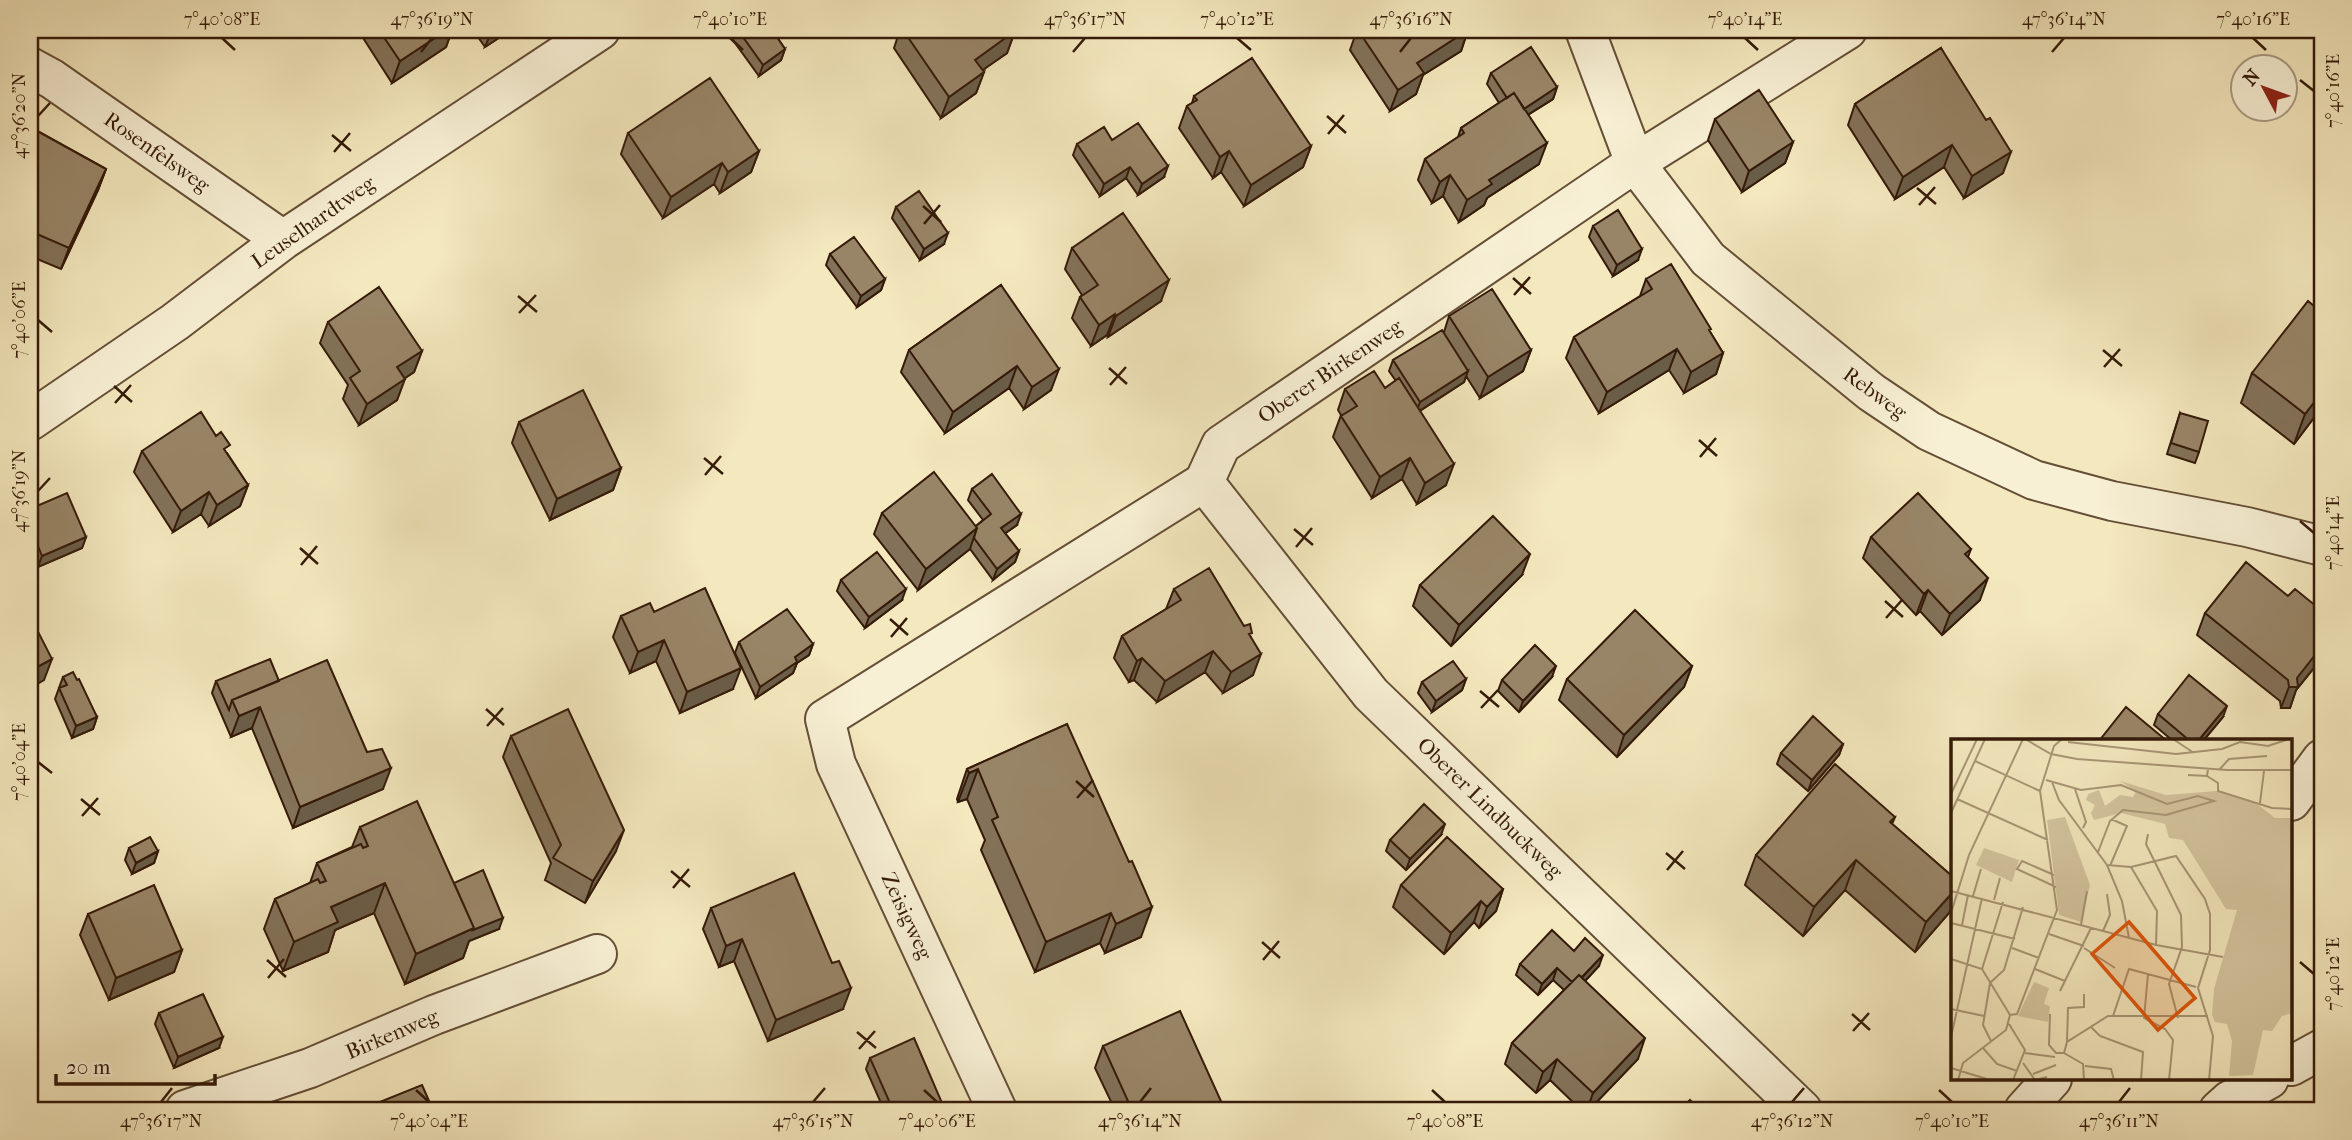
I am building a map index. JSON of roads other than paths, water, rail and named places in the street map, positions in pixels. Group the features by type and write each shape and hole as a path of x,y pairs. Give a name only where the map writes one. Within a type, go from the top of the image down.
{"street":[{"name":"Leuselhardtweg","path":"30,421 175,322 283,240 600,30"},
{"name":"Rebweg","path":"1585,30 1635,163 1708,260 1871,392 1929,431 2034,480 2112,501 2247,527 2322,546"},
{"name":"Oberer Birkenweg","path":"1204,482 1221,445 1635,163 1847,30"},
{"name":"Rosenfelsweg","path":"30,66 283,240"},
{"name":"Zeisigweg","path":"997,1110 836,764 825,719 1204,482"},
{"name":"Oberer Lindbuckweg","path":"1204,482 1371,694 1802,1110"},
{"path":"2292,801 2322,759"},
{"name":"Birkenweg","path":"185,1110 310,1068 435,1015 597,954"},
{"path":"2292,1065 2322,1049"},
{"path":"2024,1110 2051,1080"},
{"path":"2219,1110 2229,1101 2267,1080"}]}
